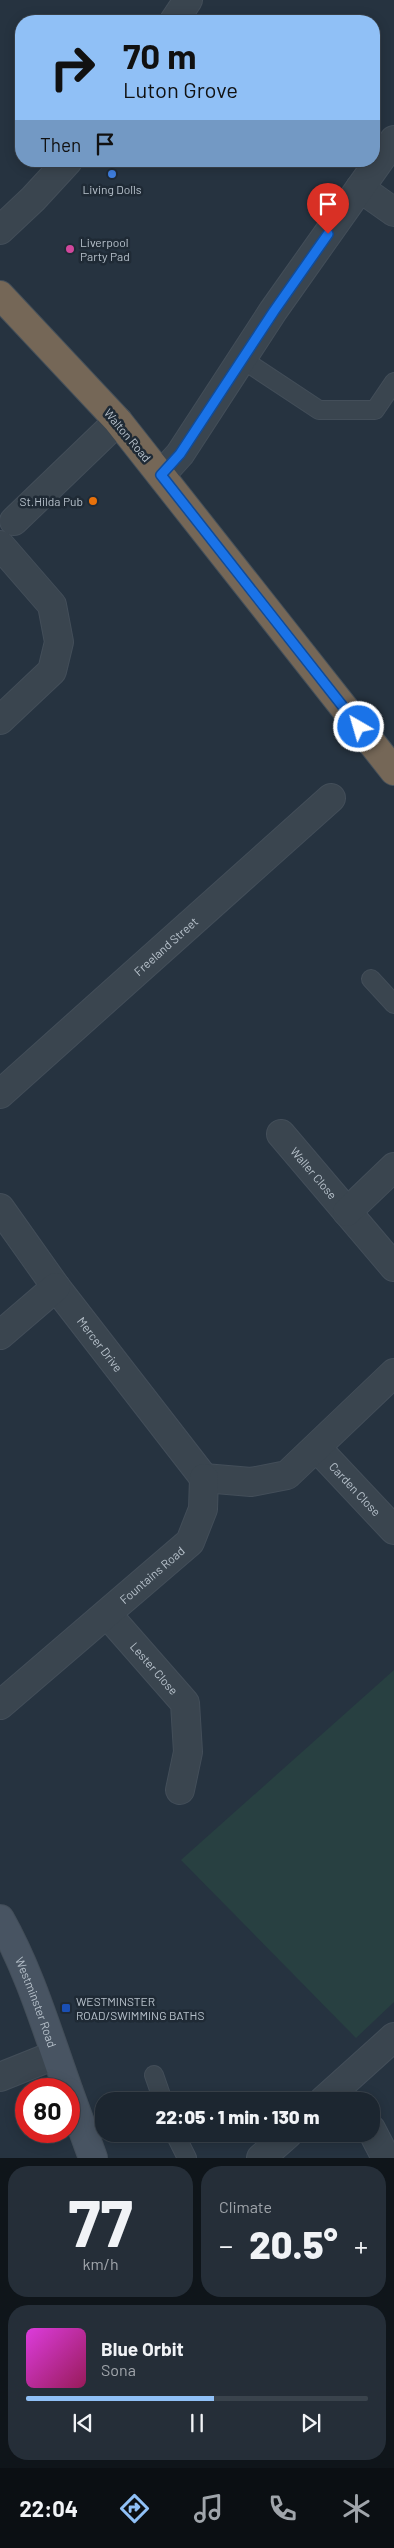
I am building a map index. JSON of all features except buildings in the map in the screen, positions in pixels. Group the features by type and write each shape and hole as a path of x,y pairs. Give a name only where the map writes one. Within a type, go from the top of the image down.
{"highway":[{"name":"Walton Road","path":"0,295 118,421 221,548 394,771"}],"street":[{"path":"178,15 188,0"},
{"path":"380,160 394,140"},
{"path":"0,230 33,199 62,167"},
{"path":"161,475 180,454 242,359 375,167"},
{"path":"360,188 394,212"},
{"path":"14,521 118,421"},
{"path":"0,545 52,606 58,642 52,671 0,720"},
{"name":"Freeland Street","path":"0,1094 331,798"},
{"name":"Waller Close","path":"281,1134 394,1267"},
{"name":"Waller Close","path":"346,1212 394,1167"},
{"name":"Mercer Drive","path":"0,1208 56,1287 204,1478"},
{"path":"0,1335 56,1287"},
{"path":"204,1478 251,1482 287,1475 394,1373"},
{"name":"Carden Close","path":"317,1448 394,1530"},
{"name":"Fountains Road","path":"0,1705 190,1542 203,1509 204,1478"},
{"name":"Lester Close","path":"106,1614 185,1703 188,1752 180,1790"},
{"name":"Westminster Road","path":"0,1919 14,1945 28,1978 64,2078"},
{"path":"352,2091 394,2037"},
{"path":"0,2077 55,2055"},
{"name":"Westminster Road","path":"80,2123 93,2158"},
{"path":"261,2158 279,2142"},
{"path":"378,2142 386,2158"}],"lane":[{"path":"242,359 319,410 375,410 394,382"},
{"path":"371,978 394,1004"},
{"path":"154,2075 160,2092"},
{"path":"179,2142 187,2158"}],"green space":[{"path":"394,1670 394,2002 356,2038 181,1860"}],"place":[{"name":"Living Dolls","path":"112,174"},
{"name":"Liverpool Party Pad","path":"70,249"},
{"name":"St.Hilda Pub","path":"93,501"},
{"name":"WESTMINSTER ROAD/SWIMMING BATHS","path":"66,2008"}],"route":[{"path":"328,234 274,311 180,454 161,475 221,548 359,727"}]}
